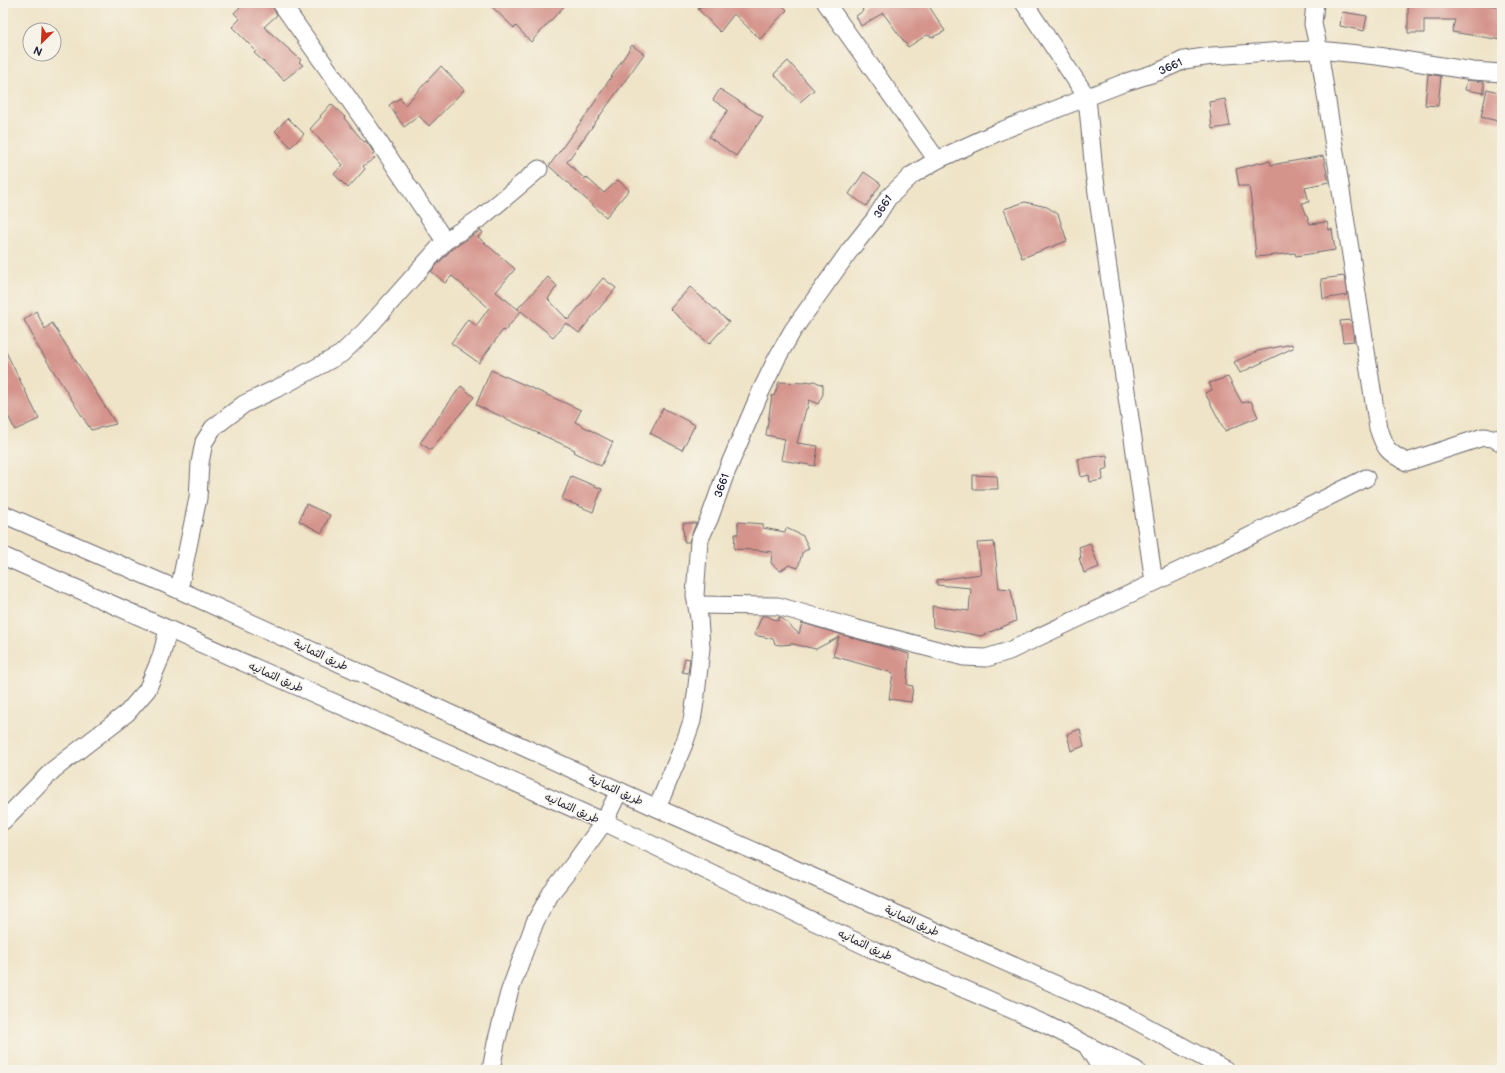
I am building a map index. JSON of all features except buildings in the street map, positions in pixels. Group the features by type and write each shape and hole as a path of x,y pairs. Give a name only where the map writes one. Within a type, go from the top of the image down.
{"street":[{"path":"281,3 370,129 445,241"},
{"path":"826,3 937,160"},
{"path":"1024,3 1088,98 1094,172 1154,582"},
{"path":"1315,3 1313,24 1319,50 1377,420 1384,446 1396,457 1407,462 1484,437 1493,438 1502,443"},
{"name":"3661","path":"657,808 684,744 692,720 701,648 695,596 699,541 710,517 725,474 777,358 802,317 850,250 874,220 888,198 912,175 937,160 998,132 1126,82 1158,72 1184,60 1212,56 1319,50 1377,56 1474,71 1502,73"},
{"path":"179,590 198,498 200,463 204,442 213,428 244,404 286,384 340,354 365,331 445,241 482,217 539,169"},
{"path":"697,605 778,606 857,629 964,657 986,658 1009,651 1366,478"},
{"name":"طريق الثمانية","path":"3,514 179,590 619,791 1127,1016 1226,1070"},
{"name":"طريق الثمانيه","path":"3,556 604,822 874,950 1046,1024 1136,1070"},
{"path":"3,821 53,770 127,713 147,690 161,657 168,630"},
{"path":"491,1070 496,1043 509,993 535,922 551,893 604,822 619,791"},
{"path":"1086,1044 1102,1070"}]}
